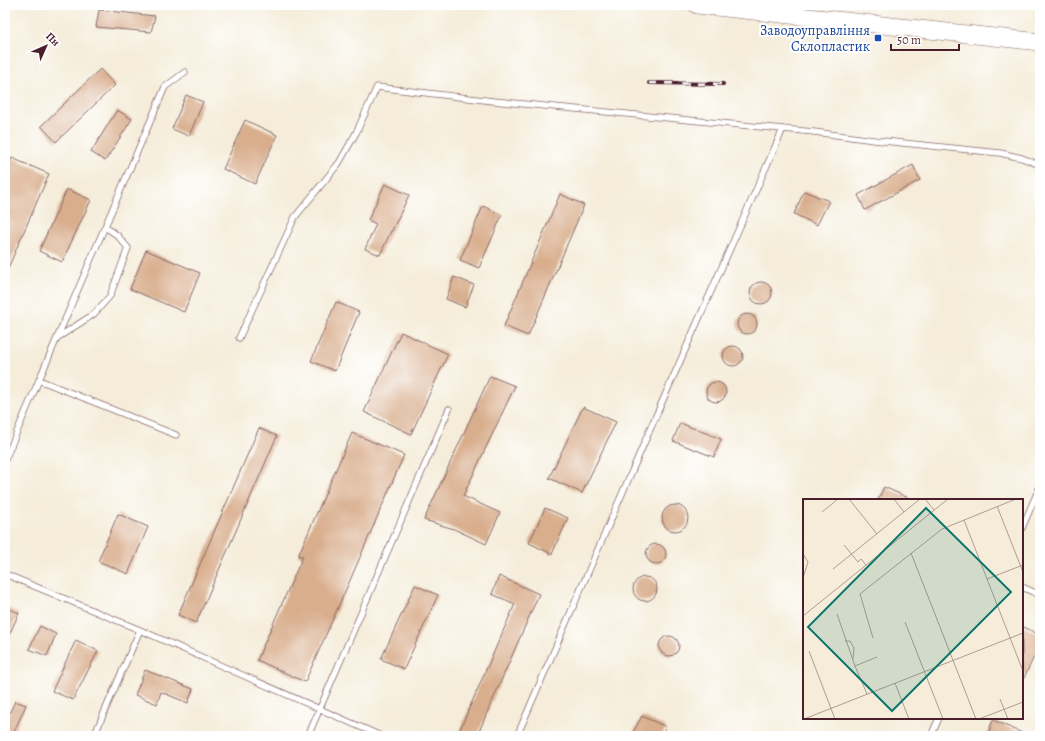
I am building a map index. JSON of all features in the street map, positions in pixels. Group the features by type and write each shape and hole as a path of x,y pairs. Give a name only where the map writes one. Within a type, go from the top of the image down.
{"main road":[{"path":"697,5 718,6 1040,42"}],"lane":[{"path":"5,460 165,87 185,72"},
{"path":"239,338 295,217 339,163 356,133 377,87 493,101 783,129 1000,153 1022,158 1040,165"},
{"path":"517,736 655,418 783,129"},
{"path":"57,338 94,314 110,296 128,248 117,235 105,227"},
{"path":"39,380 176,435"},
{"path":"308,736 449,409"},
{"path":"1023,526 1040,486"},
{"path":"5,574 140,630 381,736"},
{"path":"1023,588 1040,596"},
{"path":"94,736 140,630"},
{"path":"931,736 939,719"}],"building":[{"path":"99,10 155,16 151,32 96,27"},
{"path":"100,69 115,85 56,142 41,126"},
{"path":"186,95 203,102 189,136 172,129"},
{"path":"117,110 132,119 105,161 91,152"},
{"path":"245,120 277,135 255,184 223,169"},
{"path":"12,158 49,174 5,275 5,173"},
{"path":"913,165 920,180 865,210 858,195"},
{"path":"385,184 409,195 380,255 365,249 376,224 368,220"},
{"path":"67,189 91,200 62,262 39,251"},
{"path":"804,191 829,201 817,225 794,214"},
{"path":"560,194 584,205 528,336 504,326"},
{"path":"483,206 502,215 479,268 460,260"},
{"path":"146,250 200,273 184,312 130,289"},
{"path":"454,277 474,285 465,307 446,299"},
{"path":"761,282 765,283 771,289 771,297 765,303 761,304 757,303 751,297 750,293 751,289 757,283"},
{"path":"336,302 359,312 335,371 311,361"},
{"path":"747,314 754,317 757,324 754,331 747,334 740,331 737,324 740,317"},
{"path":"401,332 448,354 411,434 364,412"},
{"path":"733,346 740,349 743,356 740,363 733,366 726,363 723,356 726,349"},
{"path":"490,376 515,386 463,496 500,513 486,544 454,529 424,520"},
{"path":"716,382 723,385 726,392 723,399 716,402 709,399 706,392 709,385"},
{"path":"583,407 616,422 582,493 549,478"},
{"path":"680,423 721,439 714,457 673,441"},
{"path":"259,428 277,436 196,623 178,615"},
{"path":"352,433 404,455 305,682 257,660 303,556 298,556"},
{"path":"884,487 911,499 878,499"},
{"path":"675,505 684,509 688,518 684,527 675,531 666,527 662,518 666,509"},
{"path":"545,508 568,518 552,554 529,543"},
{"path":"118,514 148,527 128,574 98,561"},
{"path":"652,544 660,544 666,550 666,558 660,564 652,564 646,558 646,550"},
{"path":"499,576 539,594 477,736 457,736 515,604 492,594"},
{"path":"645,577 650,578 656,584 656,594 650,600 645,601 640,600 634,594 633,589 634,584 640,578"},
{"path":"415,585 438,595 404,669 381,659"},
{"path":"5,607 19,613 5,644"},
{"path":"40,626 56,634 47,656 29,649"},
{"path":"1023,626 1040,635 1040,644 1023,680"},
{"path":"665,636 673,636 679,642 679,650 673,656 665,656 659,650 659,642"},
{"path":"76,640 98,651 73,700 52,691"},
{"path":"145,670 193,689 188,703 161,692 157,704 135,695"},
{"path":"15,701 26,705 12,736 5,736 5,723"},
{"path":"642,716 666,727 662,736 631,736"},
{"path":"993,720 1029,736 987,736"}],"railway":[{"path":"649,83 723,84"}],"place":[{"name":"Заводоуправління Склопластик","path":"878,38"}]}
